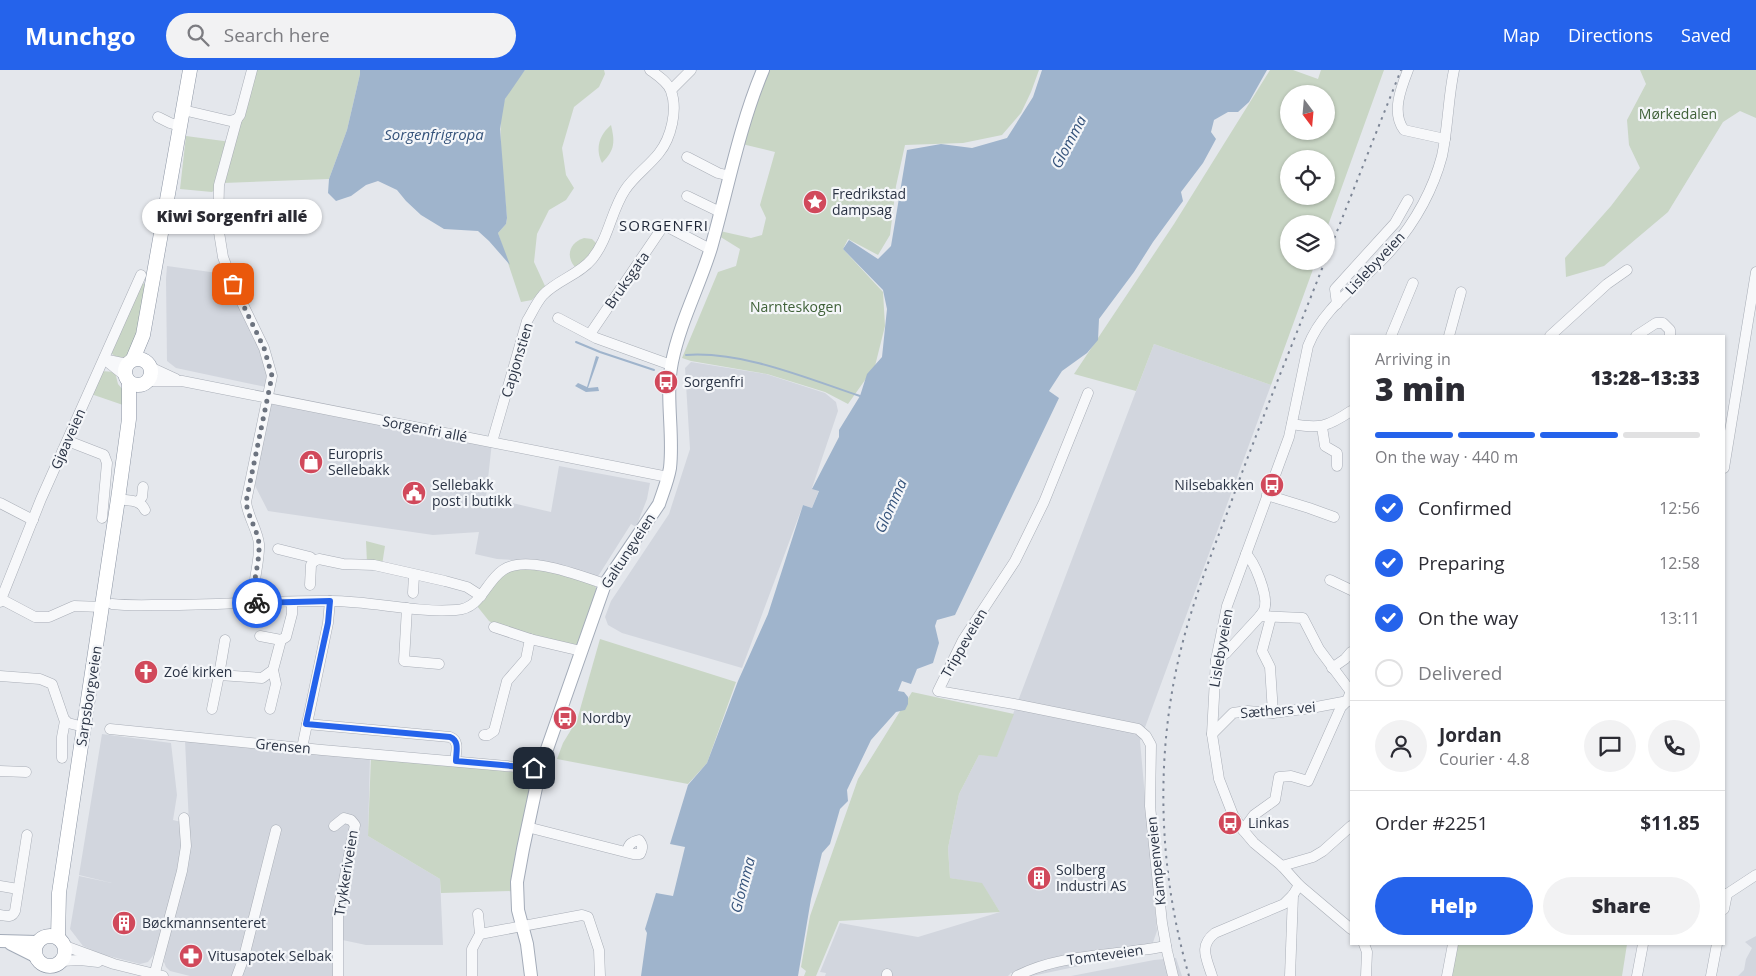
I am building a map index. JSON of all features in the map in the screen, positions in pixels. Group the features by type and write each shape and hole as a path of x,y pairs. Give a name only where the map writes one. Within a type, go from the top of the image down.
{"highway":[{"name":"Sarpsborgveien","path":"49,956 84,727 107,606 118,499 129,419 190,70"}],"main road":[{"name":"Galtungveien","path":"531,976 527,944 518,910 517,882 540,769 605,584 659,504 668,478 672,443 669,412 671,365 677,338 710,249 745,115 763,70"},
{"path":"3,942 49,956"}],"street":[{"path":"252,70 219,185 218,226 223,257 233,284 264,348 271,369 271,383 246,502 248,515 258,542 258,569 253,594 255,603"},
{"path":"650,70 665,82 671,90 691,70"},
{"path":"1408,70 1396,111 1399,123 1404,130 1445,139"},
{"name":"Lislebyveien","path":"1350,928 1299,885 1282,866 1254,843 1233,815 1219,779 1212,734 1216,660 1228,606 1289,437 1308,346 1318,325 1391,250 1411,224 1427,196 1438,168 1445,139 1454,70"},
{"name":"Capjonstien","path":"492,442 527,322 543,296 584,266 600,249 625,189 663,148 668,139 673,117 671,90"},
{"path":"183,110 230,121 237,119"},
{"path":"158,118 180,126"},
{"path":"687,157 730,176"},
{"path":"687,196 720,212"},
{"name":"Lislebyveien","path":"1337,304 1335,290 1395,224 1408,200"},
{"name":"Bruksgata","path":"590,334 664,225 710,249"},
{"path":"1551,335 1607,284 1627,270"},
{"path":"1725,462 1756,272"},
{"name":"Gjøaveien","path":"142,275 33,520 1,601 35,616 49,617 74,606 128,608 330,601 407,608 457,610 477,602 481,596"},
{"path":"1391,335 1413,283"},
{"path":"1449,335 1461,292"},
{"path":"558,318 590,334 671,365"},
{"path":"1638,335 1656,323 1667,325 1670,335"},
{"path":"104,359 137,372 182,381"},
{"path":"137,372 182,381"},
{"name":"Sorgenfri allé","path":"182,381 668,478"},
{"name":"Trippeveien","path":"1088,394 1044,502 1015,561 963,640 938,691 1138,729 1146,736 1151,745"},
{"path":"1292,424 1322,427 1350,412"},
{"path":"1322,427 1326,446 1337,453 1337,466"},
{"path":"68,441 106,457 102,518"},
{"path":"138,502 142,497 143,487"},
{"path":"1267,495 1334,517"},
{"path":"118,499 138,502 142,504 145,510"},
{"path":"0,504 33,520"},
{"path":"278,549 310,557 314,561"},
{"path":"1216,660 1226,653 1260,616 1264,608 1265,601 1255,565 1246,554"},
{"path":"310,585 310,569 314,561 320,559 343,564 374,565 467,587 481,596 503,570 528,564 562,571 605,584"},
{"path":"413,593 414,575"},
{"path":"1330,580 1350,590"},
{"path":"302,748 328,623 330,601"},
{"path":"260,636 281,640 286,637 292,614 292,602"},
{"path":"407,608 404,661 440,664"},
{"path":"1243,830 1254,815 1275,800 1279,777 1291,776 1308,780 1341,706 1350,696 1319,649 1303,618 1260,616"},
{"path":"1271,617 1262,651 1270,667 1272,713"},
{"path":"494,627 530,639 581,651"},
{"path":"484,735 494,731 507,681 526,659 530,639"},
{"path":"212,709 225,640"},
{"path":"270,709 276,684 273,670 281,640"},
{"path":"1332,668 1350,653"},
{"path":"219,675 262,678 273,670"},
{"path":"0,676 40,679 52,684 65,721 62,737 62,758"},
{"name":"Sæthers vei","path":"1212,734 1233,713 1247,711 1272,713 1310,708 1350,696"},
{"path":"65,721 84,727"},
{"name":"Grensen","path":"306,724 450,737 455,739 457,743 456,761"},
{"name":"Grensen","path":"110,729 540,769"},
{"name":"Kampenveien","path":"1151,745 1150,806 1166,946 1173,976"},
{"path":"0,771 26,772"},
{"path":"49,956 114,964 157,975 182,871 186,846 184,818"},
{"name":"Trykkeriveien","path":"334,826 344,818 352,820 355,825 338,912 338,976"},
{"path":"527,827 627,851"},
{"path":"1282,866 1313,857 1323,851 1350,827"},
{"path":"237,976 244,957 276,830"},
{"path":"0,915 13,915 27,836"},
{"path":"1725,894 1756,875"},
{"path":"1212,976 1204,946 1208,938 1215,933 1284,904 1299,885"},
{"path":"0,886 18,889"},
{"path":"1290,976 1293,895"},
{"path":"472,976 472,949 480,934 478,914"},
{"path":"480,934 582,915 588,917 599,950 600,976"},
{"path":"1447,976 1453,945"},
{"path":"1637,976 1643,945"},
{"path":"1711,976 1717,945"},
{"name":"Tomteveien","path":"1017,976 1057,962 1166,946"},
{"path":"1366,946 1366,976"},
{"path":"49,956 114,964"}],"shaded area":[{"path":"167,266 225,274 261,351 266,368 266,387 176,368 167,361"},
{"path":"1154,344 1271,385 1140,741 1157,931 1150,951 1032,976 1011,973 1008,976 825,976 826,973 820,972 840,923 918,937 1000,912 982,884 950,878 948,848 959,794 979,755 997,756"},
{"path":"691,362 766,374 825,393 836,402 838,411 812,488 819,490 812,508 803,505 742,668 622,633 608,625 605,617 611,601 669,514 690,449 685,368"},
{"path":"267,398 492,442 486,497 551,512 559,466 650,483 647,499 636,527 631,524 597,578 530,561 497,559 475,554 479,532 433,535 268,511 251,478"},
{"path":"102,734 171,743 177,795 173,820 189,824 185,740 370,756 368,836 440,879 443,945 366,945 333,938 334,976 190,976 170,971 164,962 165,956 155,953 148,962 140,964 101,954 83,946 70,929 79,876 112,883 79,875"},
{"path":"1756,936 1756,976 1738,976 1744,970 1746,959 1752,948 1745,942"},
{"path":"1176,958 1182,976 1071,976 1154,960"}],"green space":[{"path":"252,70 360,70 347,130 329,179 223,183 212,192 180,189 186,136 231,142"},
{"path":"525,70 604,70 605,74 599,87 574,107 562,148 566,175 574,188 566,200 549,210 537,234 534,262 545,286 532,300 521,302 498,233 506,224 507,218 501,139 502,109 509,91"},
{"name":"Narnteskogen","path":"766,70 1039,70 1021,113 1002,135 963,143 905,145 896,186 890,235 878,255 848,239 843,249 883,292 885,326 875,366 848,404 825,392 767,374 682,358 718,272 736,266 740,249 719,236 720,231 751,238 762,235 766,218 760,205 775,152 742,144"},
{"path":"1270,70 1293,70 1318,79 1321,70 1384,70 1332,215 1280,215 1280,270 1313,270 1271,385 1154,344 1136,391 1074,374 1174,224"},
{"name":"Mørkedalen","path":"1640,70 1756,70 1756,118 1740,111 1723,122 1668,212 1604,266 1566,277 1565,258 1611,206 1640,168 1629,145 1627,120 1646,84"},
{"path":"611,125 613,146 602,163 599,153 599,142"},
{"path":"584,238 592,239 597,244 580,266 575,267 570,258 570,250 575,243"},
{"path":"143,283 145,285 135,350 121,358 112,354 112,349"},
{"path":"101,371 115,372 118,384 123,390 123,405 91,394"},
{"path":"366,541 385,546 382,565 367,563"},
{"path":"528,567 573,577 594,584 598,592 579,645 575,647 500,627 489,621 477,606 493,585 504,575 511,571"},
{"path":"600,639 736,682 707,763 688,784 557,759 563,743 577,720"},
{"path":"912,692 1014,714 997,757 979,755 959,794 948,848 950,878 982,883 1000,912 839,921 816,976 804,976 806,971 801,967 810,916 858,779"},
{"path":"371,756 537,771 513,891 441,893 440,879 368,836"},
{"path":"1457,945 1627,945 1622,976 1452,976"}],"water":[{"name":"Sorgenfrigropa","path":"360,70 525,70 505,99 500,129 507,218 506,224 498,233 510,265 478,231 444,229 421,215 397,190 378,181 366,185 351,196 336,201 328,193 329,179 347,130"},
{"name":"Glomma","path":"1042,70 1267,70 1249,102 1238,112 1228,112 1214,120 1211,132 1216,139 1203,163 1181,192 1183,201 1099,319 1098,340 1087,353 1062,371 1049,391 1059,398 955,615 937,620 935,626 939,643 933,663 917,669 911,684 902,681 898,691 904,692 908,697 908,704 905,710 896,712 871,740 847,790 848,801 840,809 830,844 822,853 811,899 798,976 641,976 647,933 645,929 656,893 673,896 685,847 670,844 688,785 707,763 738,681 768,614 803,505 812,508 819,491 812,489 839,437 839,430 860,396 867,374 882,357 887,309 883,290 843,249 849,240 878,259 891,246 907,150 941,144 972,148 1007,138 1033,97"},
{"path":"596,356 599,357 588,388 598,387 599,391 586,392 575,386 578,383 587,387"}],"waterway":[{"path":"576,342 654,370"},
{"path":"686,355 708,355 752,361 860,396"}],"railway":[{"path":"1335,236 1401,70"},
{"path":"1189,976 1172,900 1164,822 1163,783 1166,743 1177,666 1187,625 1207,566 1321,270"}],"way so far":[{"path":"233,284 264,348 272,376 246,502 248,515 258,542 258,569 253,594 255,603 257,603"}],"place":[{"name":"Fredrikstad dampsag","path":"815,202"},
{"name":"Kiwi Sorgenfri allé","path":"233,284"},
{"name":"Sorgenfri","path":"666,382"},
{"name":"Europris Sellebakk","path":"311,462"},
{"name":"Nilsebakken","path":"1272,485"},
{"name":"Sellebakk post i butikk","path":"414,493"},
{"name":"Zoé kirken","path":"146,672"},
{"name":"Nordby","path":"565,718"},
{"name":"Linkas","path":"1230,823"},
{"name":"Solberg Industri AS","path":"1039,878"},
{"name":"Bøckmannsenteret","path":"124,923"},
{"name":"Vitusapotek Selbak","path":"191,956"}],"district":[{"name":"SORGENFRI","path":"664,226"}],"route":[{"path":"257,603 330,601 328,623 306,724 450,737 455,739 457,743 456,761 534,768"}]}
